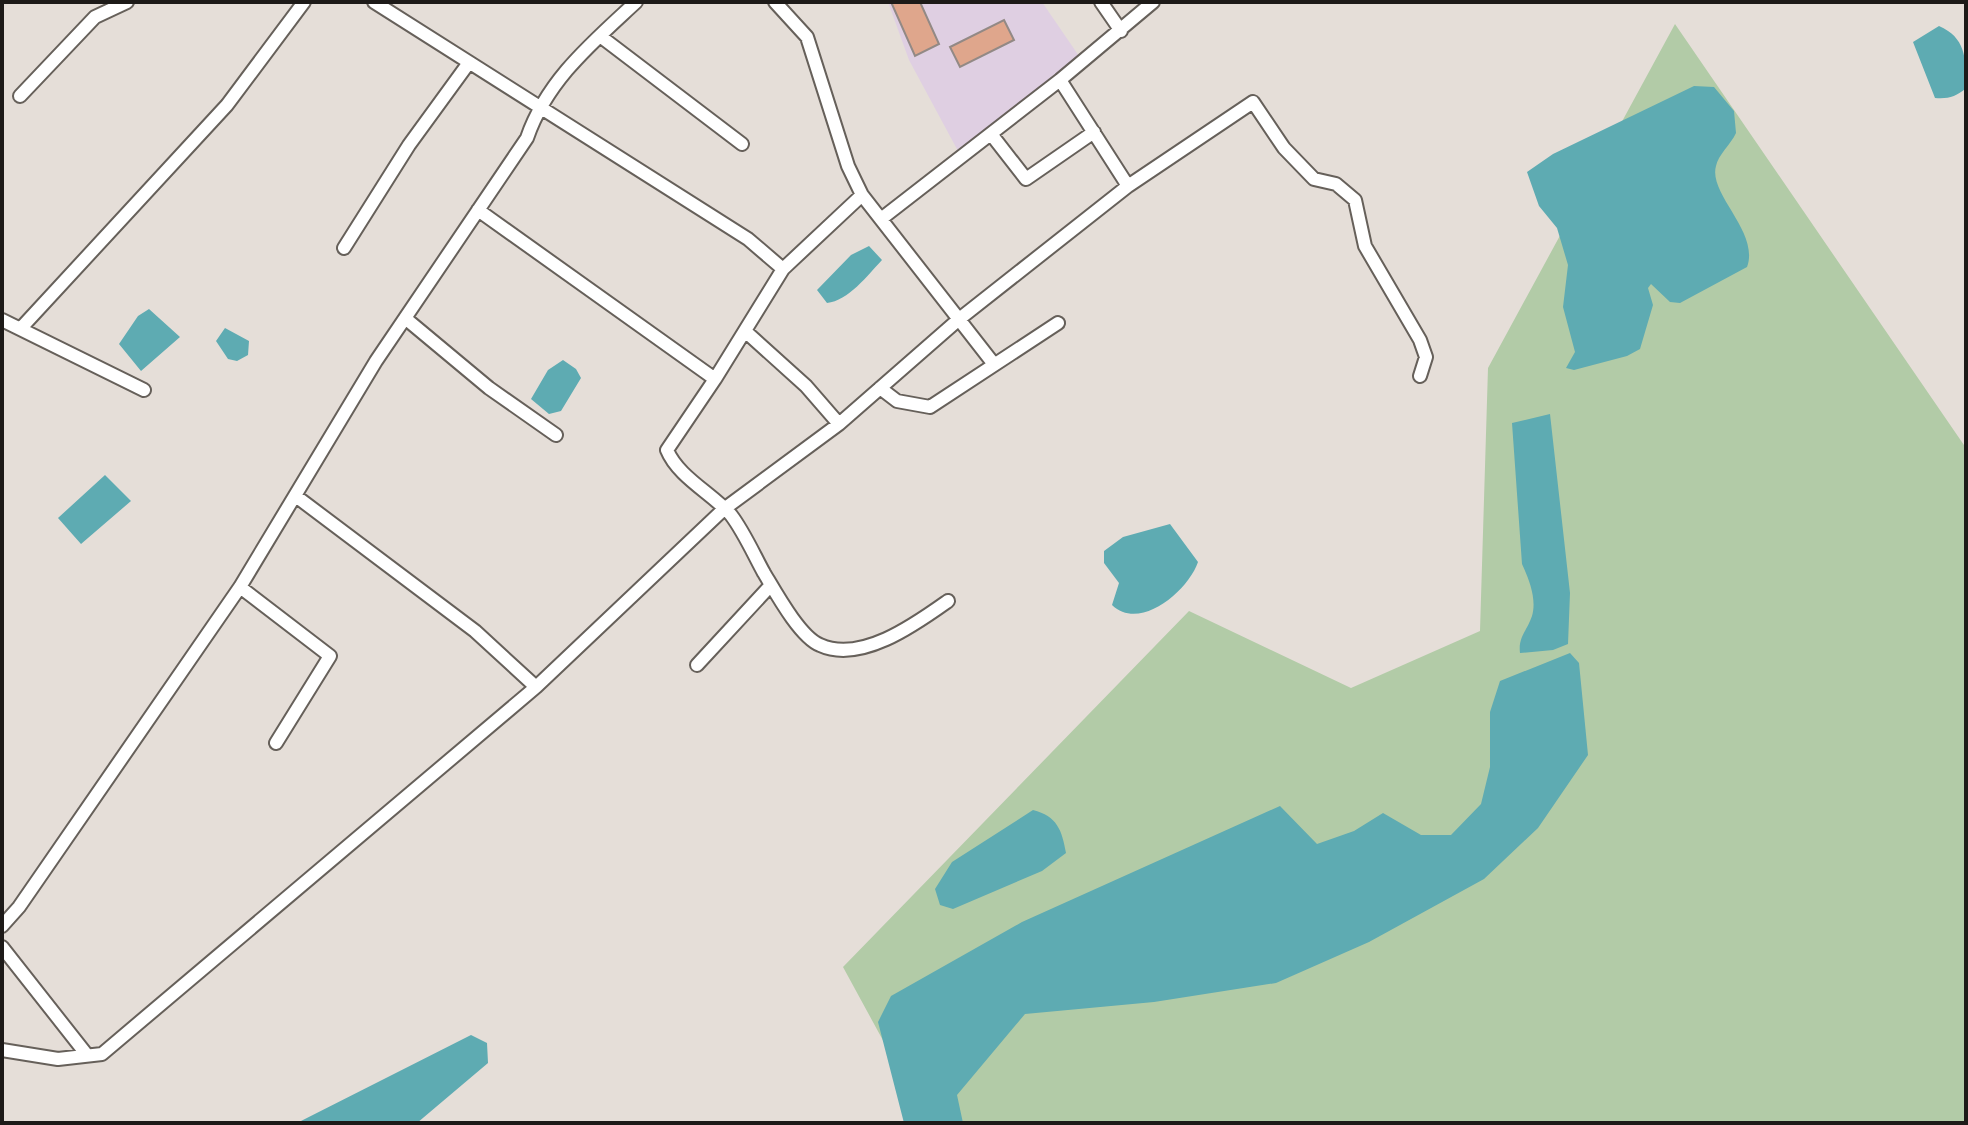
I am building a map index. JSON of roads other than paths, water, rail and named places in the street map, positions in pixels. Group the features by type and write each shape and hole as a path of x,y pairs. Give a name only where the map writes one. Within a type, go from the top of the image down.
{"street":[{"path":"20,96 95,17 127,2"},
{"path":"22,327 227,105 304,2"},
{"path":"374,2 748,239 783,269"},
{"path":"2,926 28,895 240,587 405,318 527,138 538,107 553,85 636,2"},
{"path":"775,2 807,37 848,166 862,195 993,363"},
{"path":"1101,2 1121,31"},
{"path":"881,219 1060,80 1153,2"},
{"path":"600,36 742,144"},
{"path":"344,248 409,145 468,64"},
{"path":"1060,80 1128,186"},
{"path":"2,1050 58,1059 102,1054 536,687 724,509 839,424 958,320 1128,186 1253,102 1284,148 1314,179 1336,184 1355,200 1365,246 1420,340 1426,357 1420,376"},
{"path":"991,134 1026,179 1094,132"},
{"path":"862,195 783,269 667,450 724,509 771,585 819,645 835,648 863,646 898,635 948,601"},
{"path":"478,210 715,379"},
{"path":"405,318 489,388 556,435"},
{"path":"2,320 22,327 144,390"},
{"path":"880,388 897,401 930,407 1058,323"},
{"path":"745,331 806,386 839,424"},
{"path":"297,497 475,631 536,687"},
{"path":"697,665 771,585"},
{"path":"240,587 330,656 276,743"},
{"path":"2,947 87,1055"}],"water":[{"path":"1939,26 1960,44 1966,69 1966,88 1944,98 1935,98 1913,42"},
{"path":"1694,86 1714,87 1734,111 1736,133 1717,162 1716,177 1719,189 1747,240 1747,267 1680,303 1670,302 1651,284 1648,288 1653,305 1640,349 1627,356 1574,370 1566,368 1575,352 1563,307 1568,265 1557,228 1539,206 1527,172 1553,154"},
{"path":"869,246 882,260 850,292 827,303 817,290 851,255"},
{"path":"149,309 180,337 141,371 119,344 138,316"},
{"path":"225,328 249,341 248,355 237,361 228,359 216,341"},
{"path":"563,360 576,369 581,378 561,411 549,414 531,399 548,370"},
{"path":"1550,414 1570,593 1568,644 1553,650 1520,653 1520,643 1532,616 1534,603 1522,564 1512,423"},
{"path":"105,475 131,501 81,544 58,518"},
{"path":"1170,524 1198,562 1193,573 1162,604 1136,614 1123,612 1112,605 1119,583 1104,563 1104,551 1123,537"},
{"path":"1570,653 1579,663 1588,755 1538,828 1484,879 1369,942 1276,983 1154,1002 1025,1014 957,1095 963,1123 904,1123 878,1022 891,996 1022,922 1280,806 1317,844 1354,831 1383,813 1421,835 1451,835 1481,804 1490,767 1490,712 1500,681"},
{"path":"1033,810 1048,816 1057,825 1066,853 1042,871 953,909 940,905 935,889 952,862"},
{"path":"471,1035 487,1043 488,1063 417,1123 297,1123"}]}
